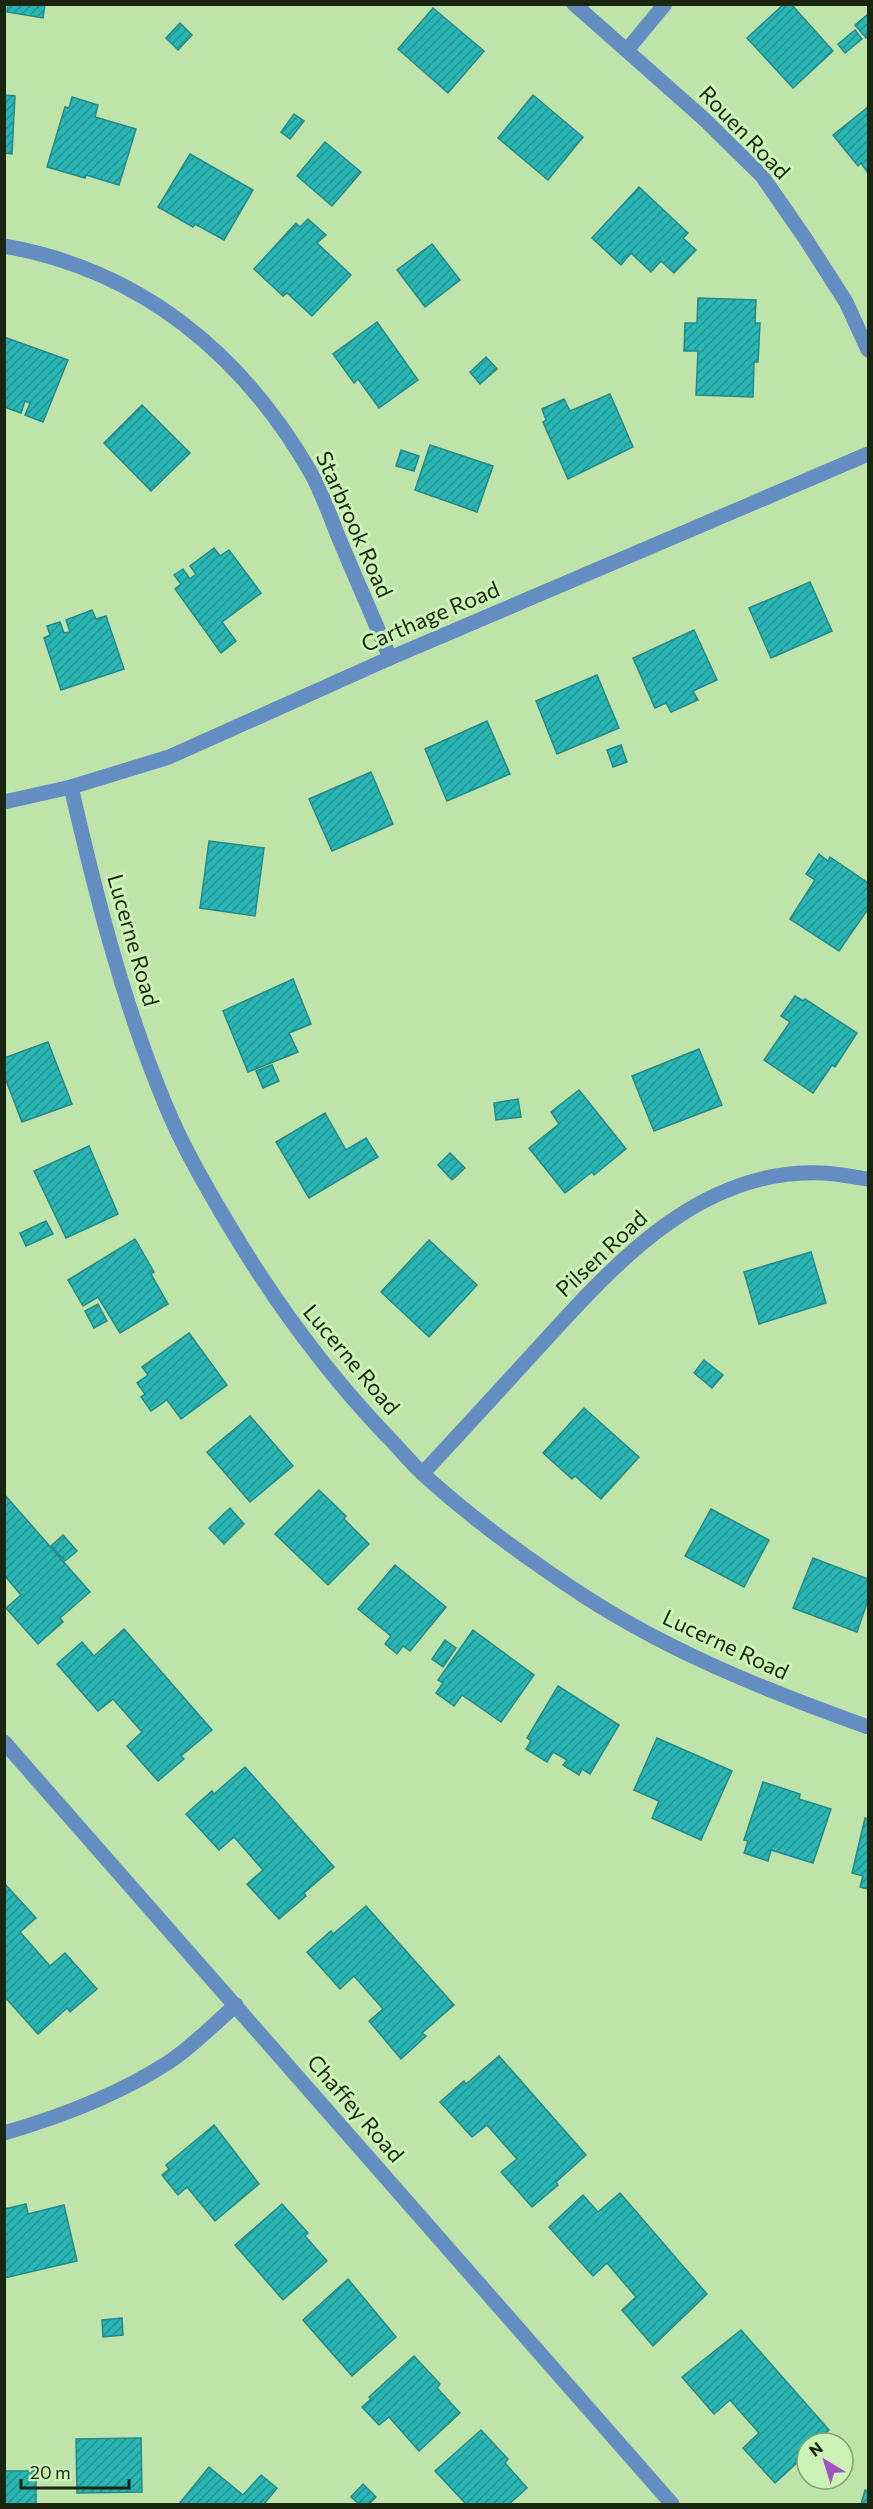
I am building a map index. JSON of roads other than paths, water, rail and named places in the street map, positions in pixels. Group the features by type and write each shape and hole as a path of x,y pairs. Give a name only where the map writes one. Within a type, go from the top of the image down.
{"street":[{"name":"Rouen Road","path":"573,4 704,119 762,176 846,302 868,350"},
{"path":"627,50 665,4"},
{"name":"Starbrook Road","path":"4,246 53,257 96,274 151,301 207,341 249,382 283,427 313,476 390,658"},
{"name":"Carthage Road","path":"4,802 71,787 169,757 390,658 868,454"},
{"name":"Lucerne Road","path":"71,787 98,903 134,1020 166,1108 255,1269 310,1349 363,1410 423,1473 499,1535 594,1602 674,1647 779,1695 868,1727"},
{"name":"Pilsen Road","path":"423,1473 600,1280 659,1228 698,1204 737,1186 783,1176 823,1173 868,1179"},
{"name":"Chaffey Road","path":"4,1742 672,2505"},
{"path":"4,2133 51,2119 115,2093 171,2061 236,2005"}]}
